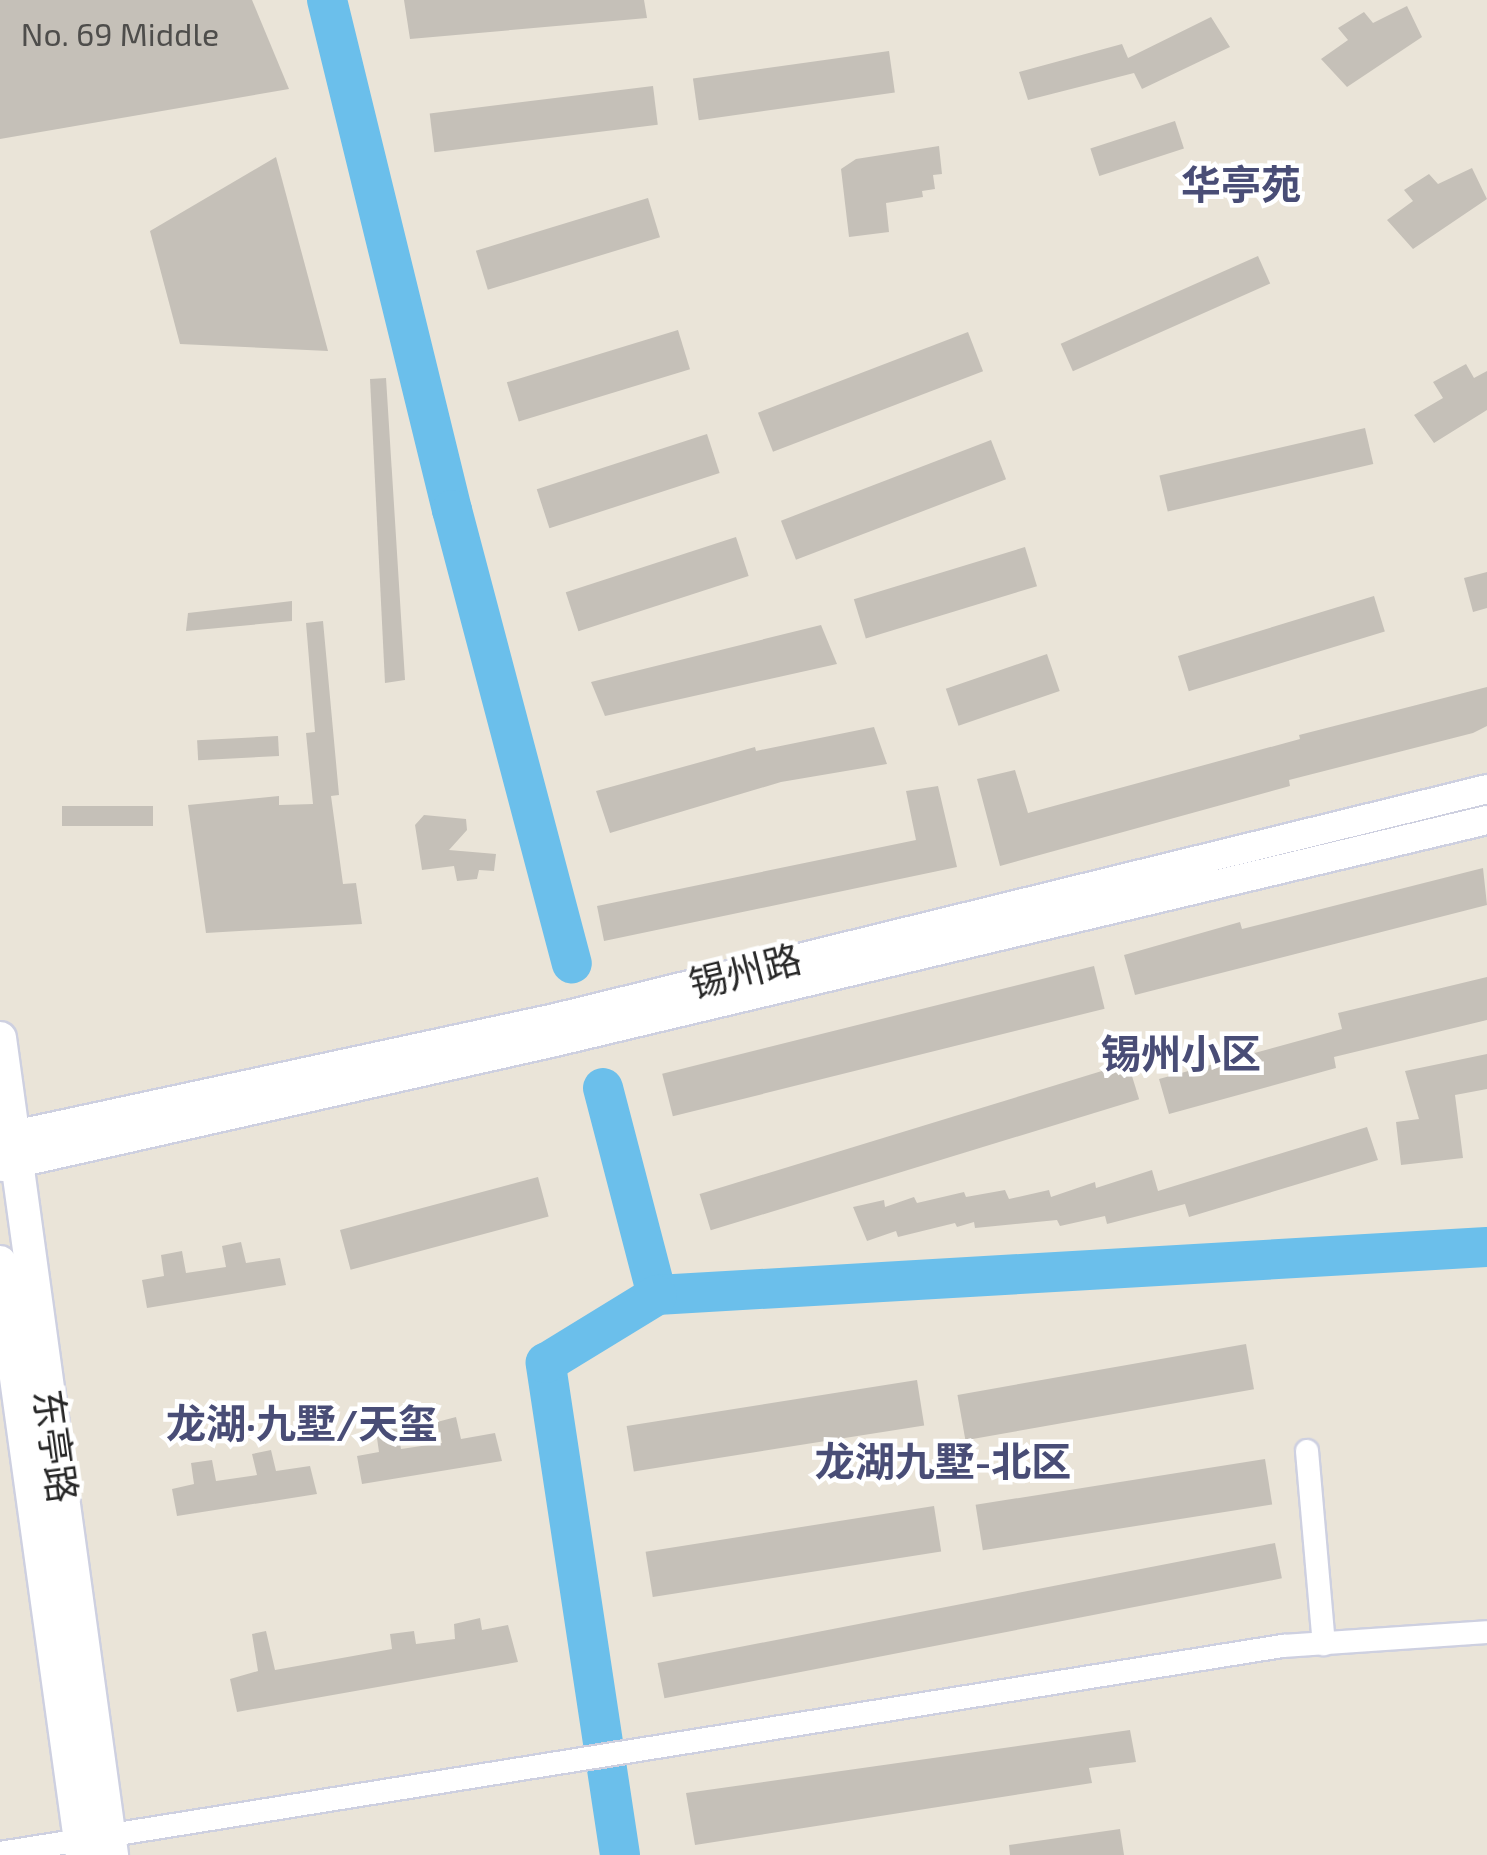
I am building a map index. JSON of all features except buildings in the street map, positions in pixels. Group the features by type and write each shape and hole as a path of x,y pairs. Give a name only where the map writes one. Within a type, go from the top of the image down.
{"main road":[{"name":"东亭路","path":"0,1038 7,1152 96,1846"},
{"name":"东亭路","path":"0,1262 96,1846"}],"street":[{"name":"锡州路","path":"7,1152 1487,789"},
{"name":"锡州路","path":"7,1152 574,1037 1487,820"},
{"path":"1307,1451 1324,1644"},
{"path":"0,1853 96,1846 524,1768 1282,1646 1487,1632"}],"waterway":[{"path":"327,0 452,510 572,963"},
{"path":"603,1088 657,1295 1487,1247"},
{"path":"620,1855 546,1363 657,1295"}],"district":[{"name":"华亭苑","path":"1241,183"},
{"name":"锡州小区","path":"1181,1052"},
{"name":"龙湖·九墅/天玺","path":"302,1422"},
{"name":"龙湖九墅-北区","path":"943,1460"}]}
